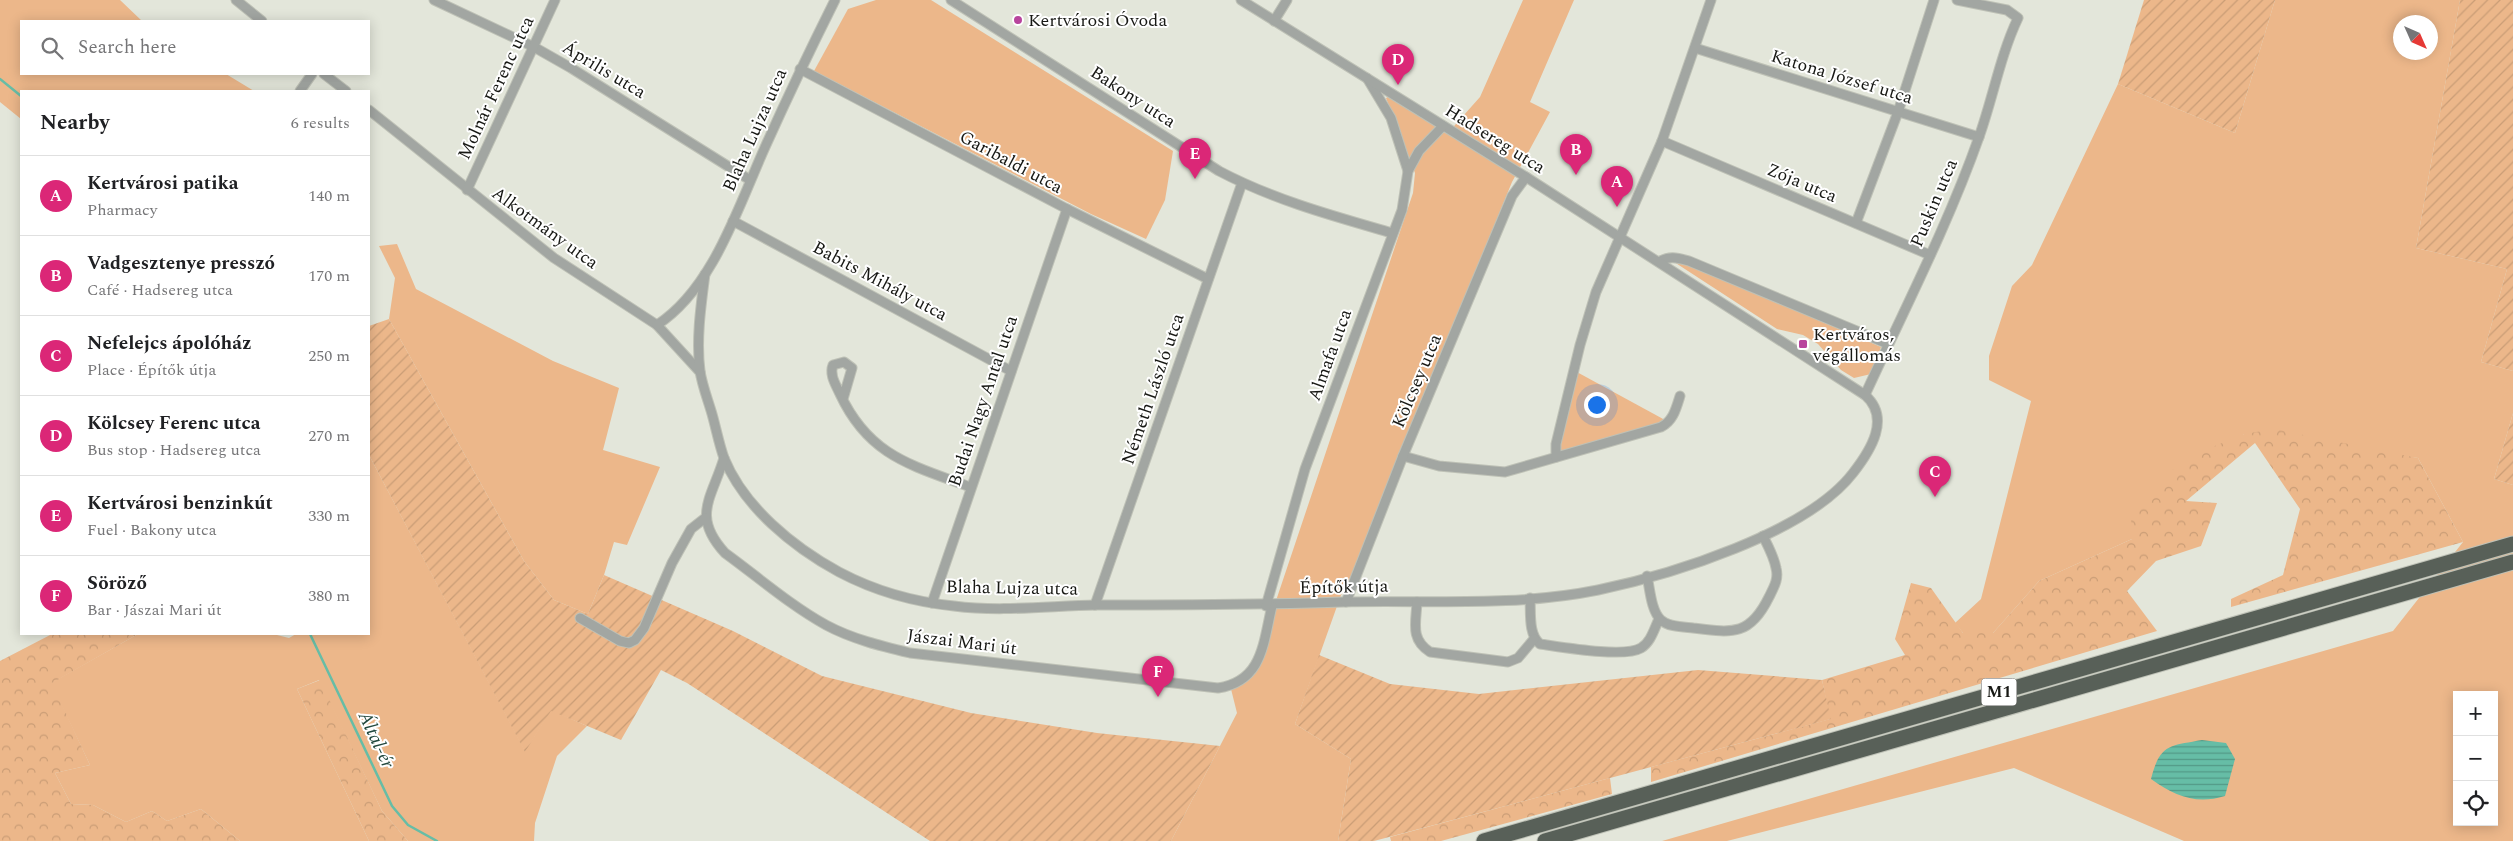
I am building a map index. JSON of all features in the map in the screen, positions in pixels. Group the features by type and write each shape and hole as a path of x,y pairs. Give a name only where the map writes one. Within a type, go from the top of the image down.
{"highway":[{"name":"M1","path":"1484,841 2513,544"},
{"name":"M1","path":"1545,841 2513,562"}],"street":[{"path":"236,0 261,20"},
{"name":"Április utca","path":"434,0 534,47 750,180"},
{"name":"Molnár Ferenc utca","path":"467,190 555,0"},
{"name":"Blaha Lujza utca","path":"657,325 684,304 705,274 733,221 800,69 835,0"},
{"name":"Bakony utca","path":"951,0 1242,184 1311,210 1392,233"},
{"name":"Hadsereg utca","path":"1241,0 1365,75 1526,177 1865,394 1874,403"},
{"path":"1274,21 1288,0"},
{"path":"1556,458 1556,444 1580,345 1599,285 1662,141 1696,48 1711,0"},
{"path":"1856,224 1898,112 1934,0"},
{"name":"Puskin utca","path":"1865,394 1930,255 1979,137 2008,39 2018,18 2007,10 1957,0"},
{"name":"Katona József utca","path":"1696,48 1979,137"},
{"name":"Garibaldi utca","path":"800,69 1067,209 1208,279"},
{"path":"301,90 311,75"},
{"path":"325,75 345,90"},
{"name":"Hadsereg utca","path":"1365,75 1391,118 1408,172"},
{"name":"Alkotmány utca","path":"370,111 554,258 657,325 700,372"},
{"name":"Almafa utca","path":"1269,606 1305,469 1402,210 1408,172 1419,151 1443,126"},
{"name":"Zója utca","path":"1662,141 1930,255"},
{"name":"Kölcsey utca","path":"1346,602 1403,456 1512,196 1526,177"},
{"name":"Németh László utca","path":"1095,605 1242,184"},
{"name":"Budai Nagy Antal utca","path":"932,603 970,487 1067,209"},
{"name":"Babits Mihály utca","path":"733,221 1011,371"},
{"path":"1659,262 1665,258 1690,260 1888,344"},
{"name":"Blaha Lujza utca","path":"705,274 700,333 700,372 724,458 751,500 779,531 800,547 860,582 908,599 932,603 978,608 1095,605 1269,606"},
{"path":"1403,456 1439,466 1505,472 1661,427 1667,424 1676,411 1680,396"},
{"path":"843,399 863,432 888,453 908,463 970,487"},
{"name":"Építők útja","path":"1269,606 1346,602 1417,602 1530,598 1597,590 1701,561 1763,536 1824,502 1844,485 1859,465 1877,428 1879,417 1874,403"},
{"path":"580,618 620,641 629,643 635,640 644,628 672,563 691,529 706,518 711,494 724,458"},
{"name":"Jászai Mari út","path":"706,518 710,533 726,553 800,609 854,637 910,653 1218,688 1240,681 1255,667 1269,606"},
{"path":"1647,576 1659,618 1665,624 1710,630 1736,631 1753,623 1763,609 1777,580 1777,569 1763,536"},
{"path":"1530,598 1534,639 1540,644 1627,653 1641,648 1651,638 1659,618"},
{"path":"1417,602 1416,637 1420,646 1430,652 1508,662 1518,658 1534,639"}],"green space":[{"path":"0,0 120,0 141,20 20,20 20,75 228,75 252,90 20,90 20,118 0,102"},
{"path":"876,0 931,0 1173,151 1165,200 1146,239 1091,214 814,71 848,9"},
{"path":"1523,0 1574,0 1530,102 1550,112 1512,182 1347,587 1341,595 1295,724 1351,759 1338,841 1171,841 1237,713 1231,689 1251,675 1413,193 1415,173 1386,98 1390,96 1447,134 1480,97"},
{"path":"2144,0 2275,0 2235,133 2118,84"},
{"path":"2275,0 2460,0 2416,248 2507,269 2481,362 2513,371 2513,413 2494,479 2513,485 2513,841 2184,841 2014,768 1727,841 1662,841 2393,631 2463,542 2418,458 2244,434 2132,539 2039,581 1993,633 1963,633 1955,623 1981,599 2031,401 1989,380 1989,356 2012,286 2032,265 2118,84 2235,133"},
{"path":"2460,0 2513,0 2513,371 2481,362 2507,269 2416,248"},
{"path":"397,244 416,289 553,361 619,388 603,450 660,467 627,545 614,542 604,575 588,614 554,600 524,561 389,319 395,278 379,246"},
{"path":"1668,258 1688,264 1881,347 1871,374 1854,378 1841,370 1818,344 1803,335 1777,329"},
{"path":"389,319 524,561 554,600 588,614 604,575 733,631 822,676 971,713 1097,733 1220,746 1171,841 930,841 687,683 661,670 621,740 551,711 525,752 370,457 370,326"},
{"path":"1575,371 1665,420 1664,423 1559,452 1557,441"},
{"path":"2513,413 2513,485 2494,479"},
{"path":"2274,429 2418,458 2463,542 2231,607 2231,599 2283,575 2300,509 2255,443 2186,501 2217,503 2201,546 2156,561 2127,591 2157,631 1651,782 1651,767 1830,719 1822,680 1905,655 1895,639 1911,583 1931,588 1963,633 1993,633 2039,581 2132,539 2131,517 2181,460 2244,434"},
{"path":"370,457 525,751 551,710 587,726 557,756 535,823 534,841 408,841 382,811 319,680 297,689 369,841 240,841 201,809 167,821 152,811 126,822 93,805 71,804 55,773 90,765 51,683 136,635 277,635 289,638 294,635 370,635"},
{"path":"50,635 136,635 52,683 90,765 55,773 71,804 93,805 126,822 152,811 167,821 201,809 240,841 0,841 0,661"},
{"path":"1319,655 1390,684 1479,694 1698,670 1822,680 1831,719 1374,841 1338,841 1351,759 1295,724"},
{"path":"320,680 382,811 408,841 369,841 297,689"},
{"path":"1610,778 1612,794 1441,841 1391,841 1390,837"}],"shaded area":[{"path":"2202,740 2226,743 2235,759 2225,796 2205,800 2186,797 2169,790 2151,779 2154,768 2162,753 2174,746"}],"waterway":[{"name":"Által-ér","path":"0,79 20,95"},
{"name":"Által-ér","path":"310,635 392,806 408,825 437,841"}],"place":[{"name":"Kertvárosi Óvoda","path":"1018,20"},
{"name":"Kölcsey Ferenc utca","path":"1398,85"},
{"name":"Vadgesztenye presszó","path":"1576,175"},
{"name":"Kertvárosi benzinkút","path":"1195,179"},
{"name":"Kertvárosi patika","path":"1617,207"},
{"name":"Kertváros, végállomás","path":"1803,344"},
{"name":"Nefelejcs ápolóház","path":"1935,497"},
{"name":"Söröző","path":"1158,697"}]}
